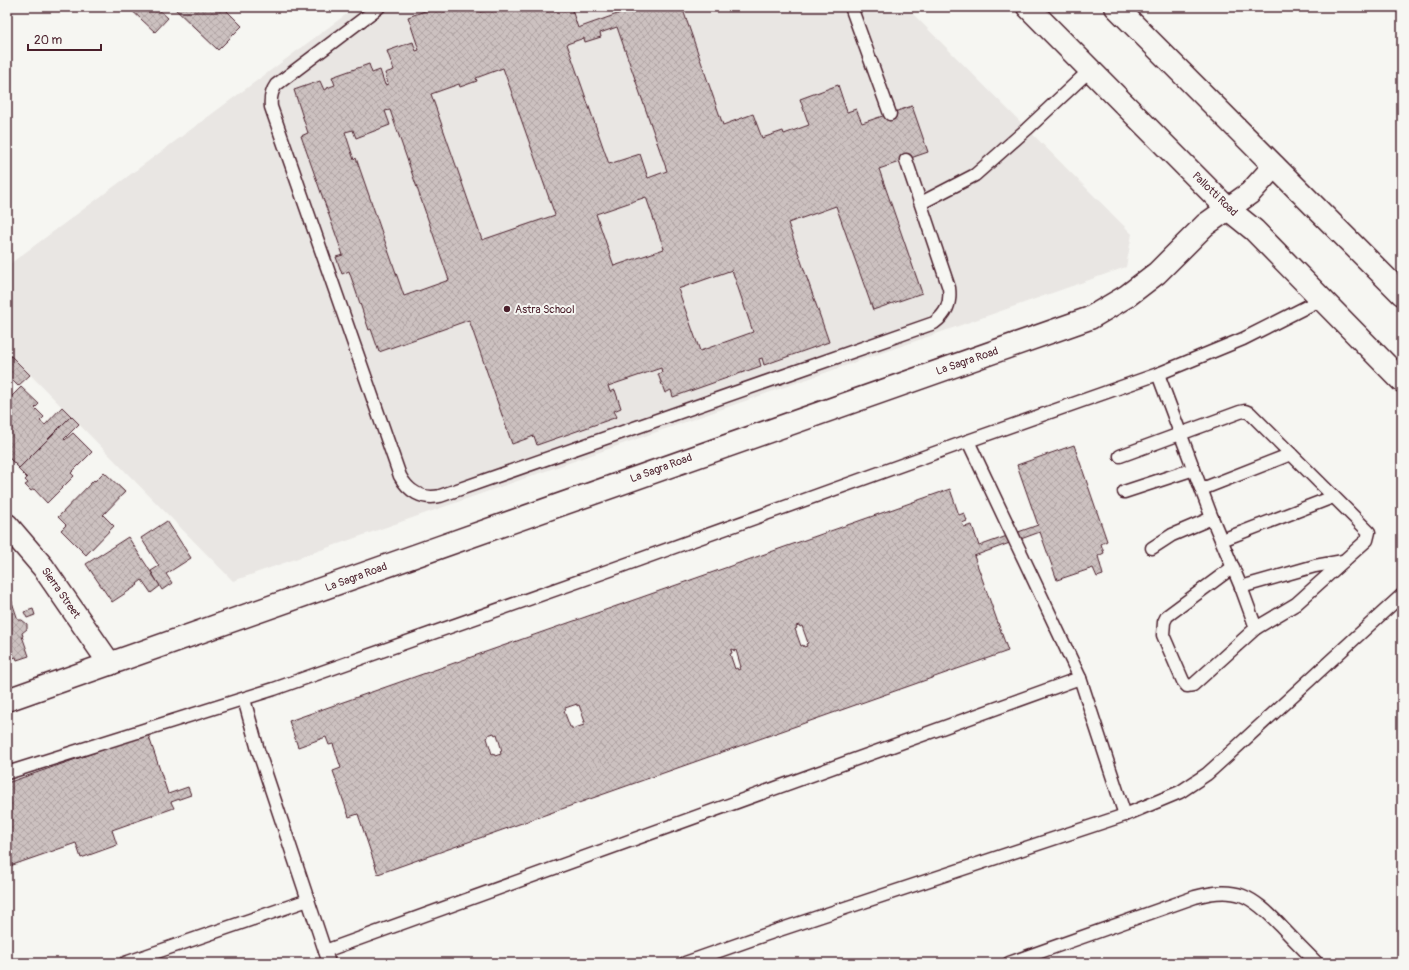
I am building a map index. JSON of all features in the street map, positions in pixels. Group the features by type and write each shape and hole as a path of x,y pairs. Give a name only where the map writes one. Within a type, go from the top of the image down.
{"street":[{"name":"Pallotti Road","path":"1028,7 1228,209 1254,230 1402,381"},
{"path":"1116,7 1402,294"},
{"name":"La Sagra Road","path":"7,700 726,445 1090,318 1127,296 1156,273 1205,225 1250,193 1274,166"},
{"name":"Sierra Street","path":"7,525 43,567 110,664"}],"lane":[{"path":"379,7 276,85 272,91 270,99 271,107 400,476 408,487 419,495 426,497 440,496 934,322 940,318 946,312 949,305 949,288 906,160"},
{"path":"851,7 890,114"},
{"path":"921,203 975,175 1090,70"},
{"path":"7,773 244,699 602,573 1158,374 1243,339 1322,299"},
{"path":"1158,374 1212,518 1242,587 1256,628"},
{"path":"1120,456 1245,411 1250,413 1369,532 1367,540 1296,604 1256,628 1193,685 1187,686 1183,681 1163,635 1164,622 1167,616 1233,567"},
{"path":"968,441 1080,678 1125,815"},
{"path":"1202,489 1291,454"},
{"path":"1124,492 1194,469"},
{"path":"1222,540 1333,497"},
{"path":"1152,548 1172,535 1212,518"},
{"path":"1242,587 1315,566 1344,561"},
{"path":"685,963 773,932 1125,815 1180,792 1206,774 1402,595"},
{"path":"325,951 1080,678"},
{"path":"244,699 258,750 330,963"},
{"path":"1009,963 1195,897 1211,892 1230,892 1250,898 1262,907 1317,963"},
{"path":"125,963 308,900"}],"shaded area":[{"name":"Astra School","path":"356,7 906,7 1132,234 1126,267 233,581 7,351 7,266"}],"building":[{"path":"128,7 156,7 168,18 155,32"},
{"path":"173,7 223,7 242,26 218,50"},
{"path":"436,7 478,7 480,12 483,11 481,7 571,7 578,28 637,7 658,7 659,11 669,7 682,7 723,125 753,114 762,138 783,131 784,134 809,125 800,99 838,85 847,112 856,109 862,123 912,106 928,152 879,169 922,293 873,310 836,206 788,223 829,342 764,365 762,358 759,359 761,366 673,397 671,390 665,393 658,374 662,373 661,368 608,386 610,392 615,390 621,408 614,411 617,417 537,445 534,436 512,444 469,320 379,352 371,329 369,330 349,271 342,274 336,257 343,255 301,136 308,133 294,90 320,81 324,90 327,89 335,85 332,77 369,64 372,73 380,70 385,85 388,84 385,73 394,70 387,51 413,42 416,51 419,50 408,17","holes":["617,27 667,171 648,178 640,154 609,164 567,44 584,38 585,42 601,37 600,33","503,68 555,215 482,240 431,94 459,84 460,87 477,81 476,78","390,110 449,280 404,296 356,158 354,160 345,132 353,130 356,138 390,125 385,111","646,197 664,249 614,266 596,214","732,270 753,332 700,351 678,289"]},
{"path":"7,352 30,375 18,386 7,375"},
{"path":"21,387 39,404 35,408 44,417 40,421 45,425 62,407 71,416 19,468 7,456 7,401"},
{"path":"71,416 79,424 64,439 65,440 73,433 92,452 71,473 74,476 47,503 34,489 31,491 25,485 28,483 25,480 27,478 18,469"},
{"path":"1074,445 1107,541 1101,544 1104,553 1098,556 1103,575 1097,577 1093,568 1057,580 1040,532 974,556 1008,651 378,874 358,814 349,817 333,771 341,768 333,744 329,745 326,737 298,747 289,721 950,489 959,515 964,513 967,521 962,523 964,527 972,525 979,546 1038,525 1017,465","holes":["796,626 802,626 808,643 806,644 807,646 801,646 795,629 797,628","731,650 736,650 741,667 739,667 740,669 738,670 737,668 735,669 730,654 732,653","577,704 577,706 579,705 585,722 583,722 584,725 572,729 564,711 566,710 565,708","494,733 495,735 497,734 502,751 500,751 501,754 495,756 494,753 492,754 487,738 488,735"]},
{"path":"104,472 125,492 103,515 114,526 86,555 61,530 66,525 58,517 94,480 95,481"},
{"path":"167,521 191,558 166,574 172,583 162,590 151,571 159,566 141,538"},
{"path":"128,537 160,586 151,593 142,580 137,584 138,585 112,602 86,564"},
{"path":"7,587 18,620 22,620 27,624 27,629 22,633 22,636 29,656 17,660 16,657 7,660"},
{"path":"33,609 35,615 27,618 24,612"},
{"path":"148,734 168,794 188,787 191,795 171,802 174,808 112,830 117,845 81,858 76,843 7,867 7,783"}],"place":[{"name":"Astra School","path":"507,309"}]}
